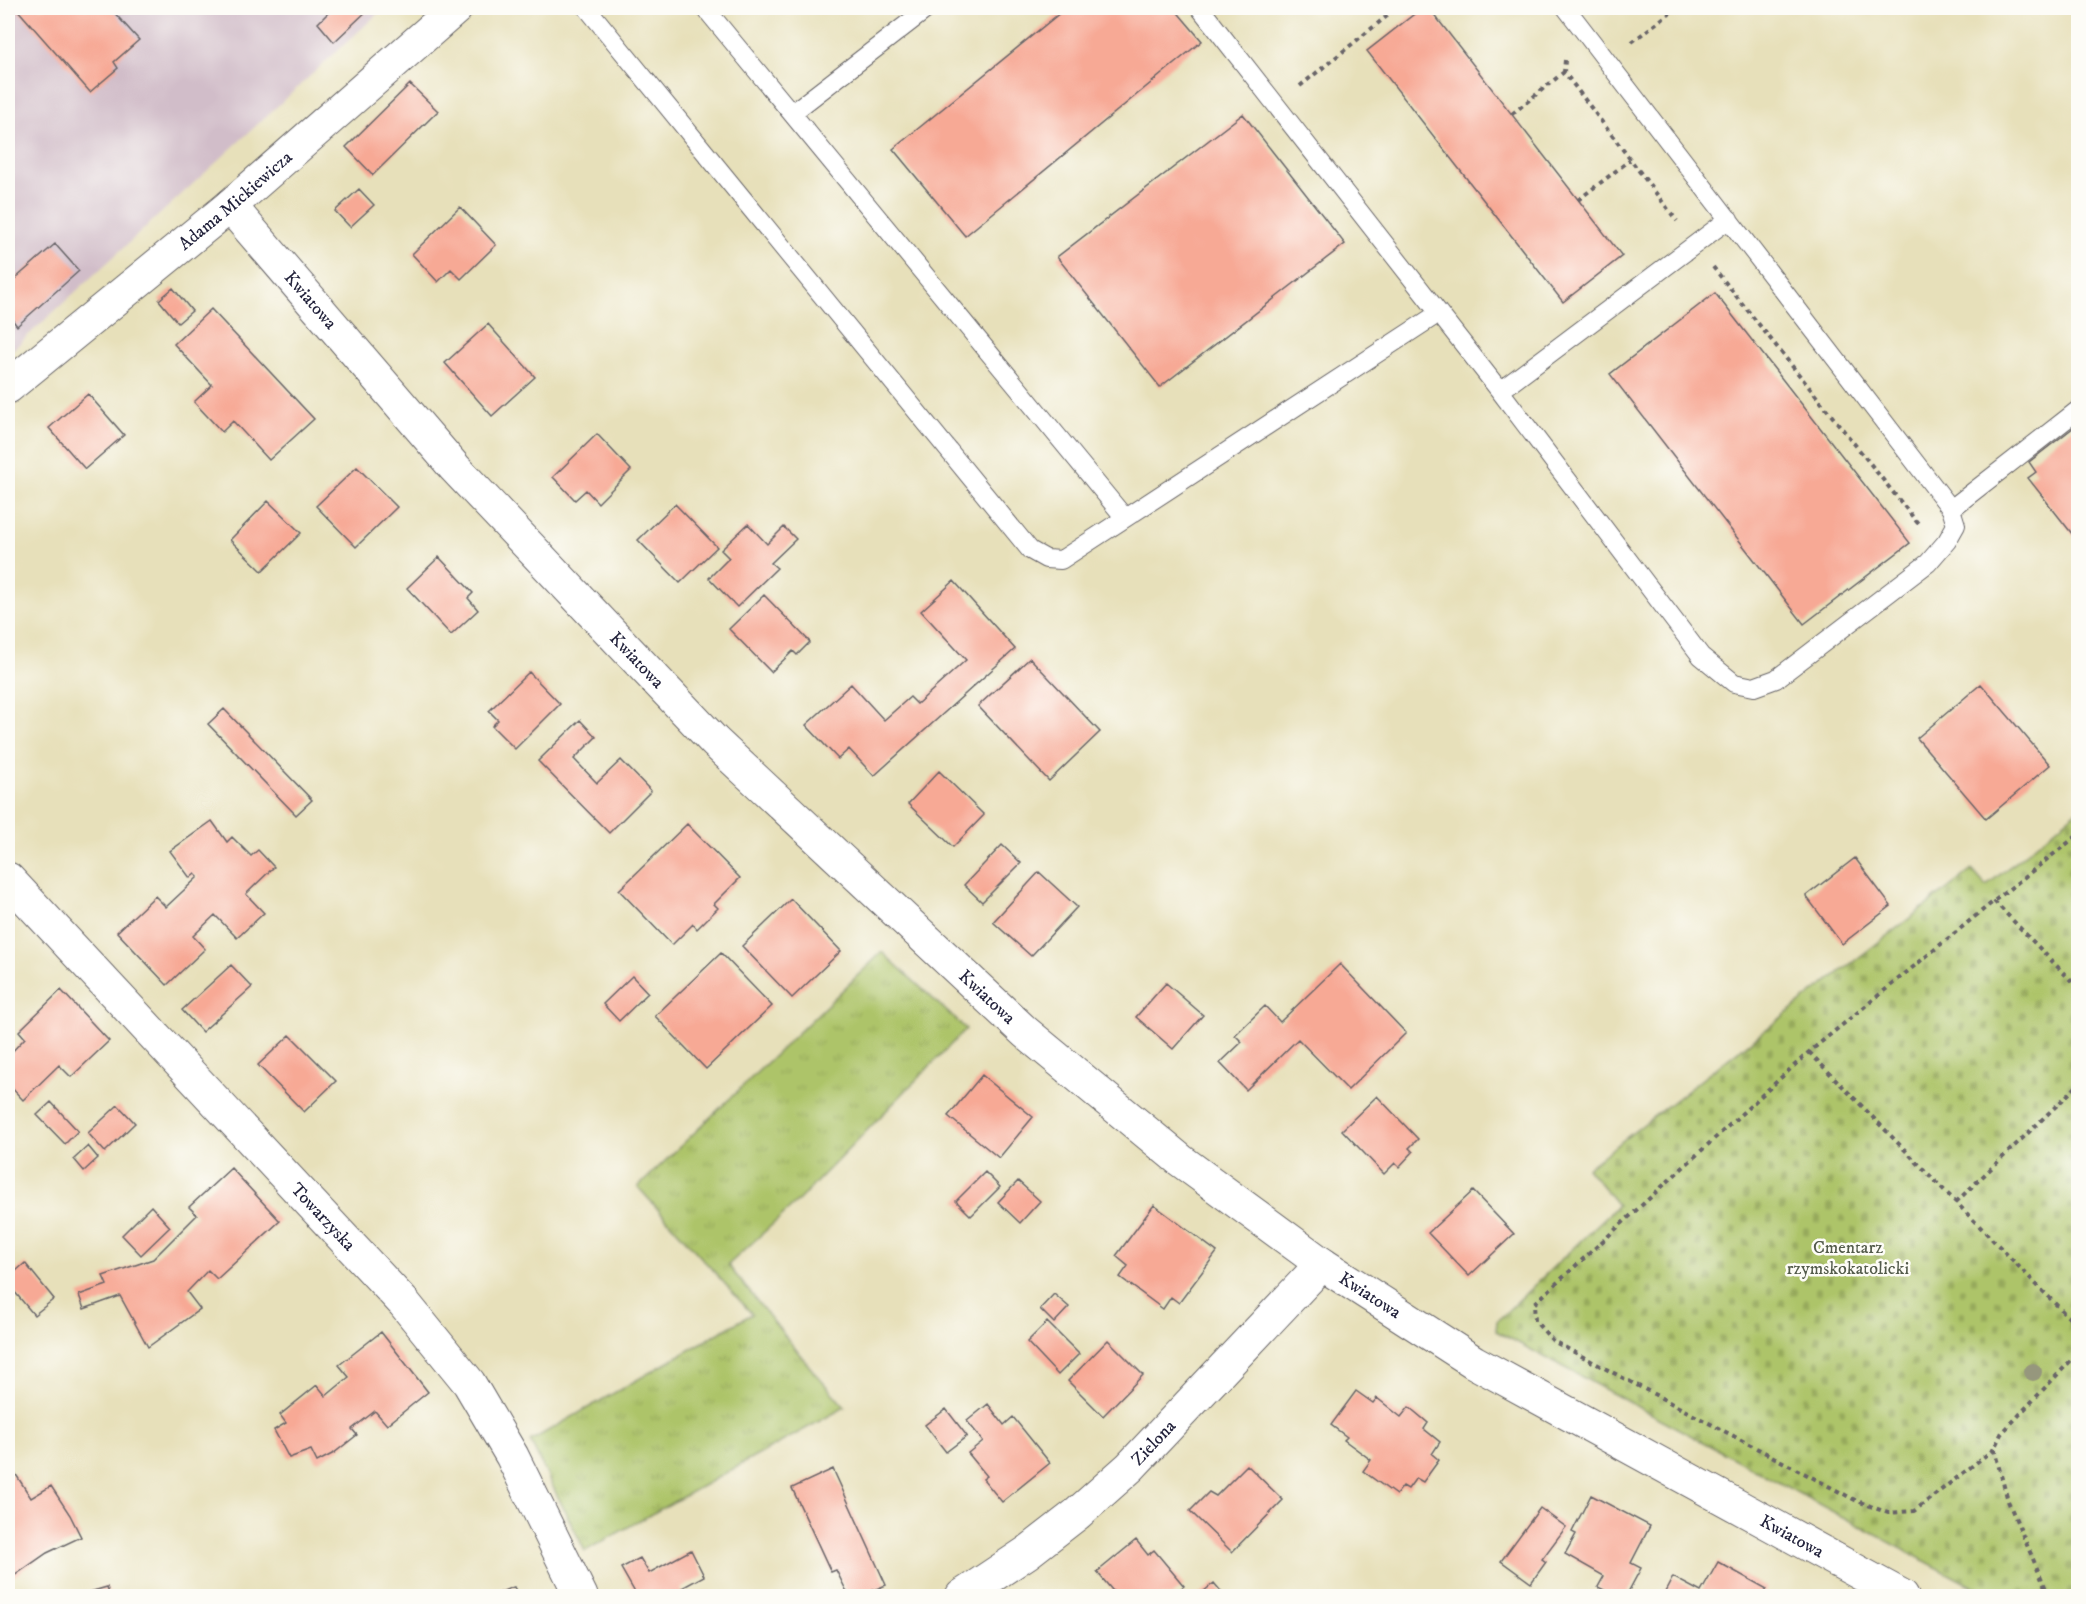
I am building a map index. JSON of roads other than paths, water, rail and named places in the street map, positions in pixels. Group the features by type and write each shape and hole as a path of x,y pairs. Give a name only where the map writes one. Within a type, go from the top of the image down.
{"street":[{"name":"Adama Mickiewicza","path":"8,387 230,206 456,8"},
{"name":"Kwiatowa","path":"230,206 455,468 716,742 1025,1032 1180,1160 1322,1264 1474,1362 1902,1596"},
{"name":"Towarzyska","path":"8,879 404,1303 469,1383 512,1456 581,1596"},
{"name":"Zielona","path":"962,1596 1028,1552 1077,1514 1130,1467 1322,1264"}],"lane":[{"path":"587,8 1030,550 1046,559 1061,560 1439,313"},
{"path":"705,8 1125,518"},
{"path":"792,113 928,8"},
{"path":"1200,8 1500,391 1701,656 1734,684 1754,687 1776,679 1928,563 1947,541 1956,525 1951,509 1568,11"},
{"path":"1500,391 1729,219"},
{"path":"1951,509 2079,410"}],"park label":[{"name":"Cmentarz rzymskokatolicki","path":"1848,1257"}]}
